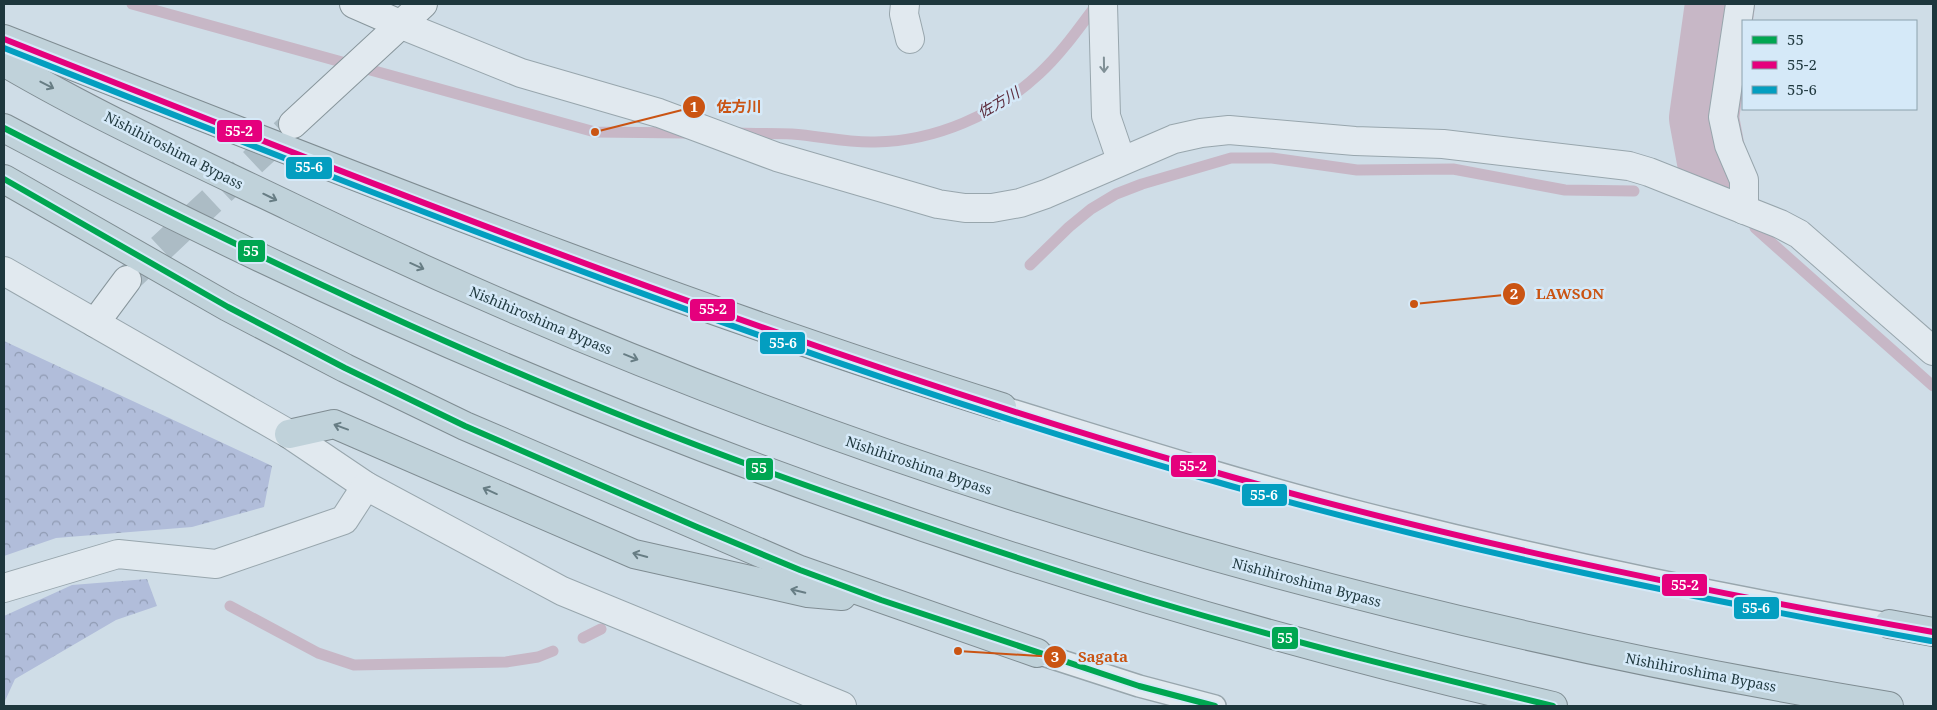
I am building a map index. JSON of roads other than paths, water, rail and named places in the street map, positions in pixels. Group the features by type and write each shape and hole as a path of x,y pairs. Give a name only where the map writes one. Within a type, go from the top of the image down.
{"highway":[{"path":"4,39 486,227 691,304 897,374 1002,407"},
{"name":"Nishihiroshima Bypass","path":"4,62 209,168 365,243 523,313 684,379 846,440 1010,496 1175,546 1314,585 1510,633 1679,669 1889,706"},
{"path":"4,128 100,180 262,259 416,330 591,405 758,470 928,530 1099,586 1272,636 1446,681 1554,706"},
{"path":"4,178 111,242 228,307 345,368 465,426 705,531 881,600 1037,652"},
{"path":"289,434 334,424 634,554 808,593 881,600"},
{"path":"1889,624 1933,632"}],"street":[{"path":"354,4 521,73 659,113 777,157 938,204 965,208 992,208 1020,203 1053,191 1121,160 1174,139 1201,133 1229,130 1355,141 1451,144 1638,168 1750,212 1799,234 1933,351"},
{"path":"293,124 423,4"},
{"path":"905,4 904,14 910,39"},
{"path":"1740,4 1723,117 1729,145 1744,180 1750,212"},
{"path":"1103,10 1106,116 1121,160"},
{"path":"4,271 289,434 366,486 562,591 842,706"},
{"path":"95,323 127,280"},
{"path":"4,588 118,554 216,564 344,520 366,486"}],"lane":[{"path":"1002,407 1217,472 1371,515 1507,548 1889,624"},
{"path":"1037,652 1139,686 1215,706"}],"waterway":[{"name":"佐方川","path":"132,4 595,132 686,133"},
{"name":"佐方川","path":"739,133 792,134 875,142 920,137 942,131 984,113 1022,89 1055,58 1097,4"},
{"path":"1713,167 1704,118 1720,4"},
{"path":"1683,164 1702,150 1706,135"},
{"path":"1030,265 1069,227 1091,209 1116,194 1142,184 1231,158 1272,158 1357,170 1453,169 1565,190 1634,191"},
{"path":"1755,228 1933,386"},
{"path":"230,606 318,653 354,665 506,662 538,657 553,651"},
{"path":"583,638 601,629"}],"tunnel":[{"path":"130,277 288,129"}],"place":[{"name":"佐方川","path":"595,132"},
{"name":"LAWSON","path":"1414,304"},
{"name":"Sagata","path":"958,651"}]}
